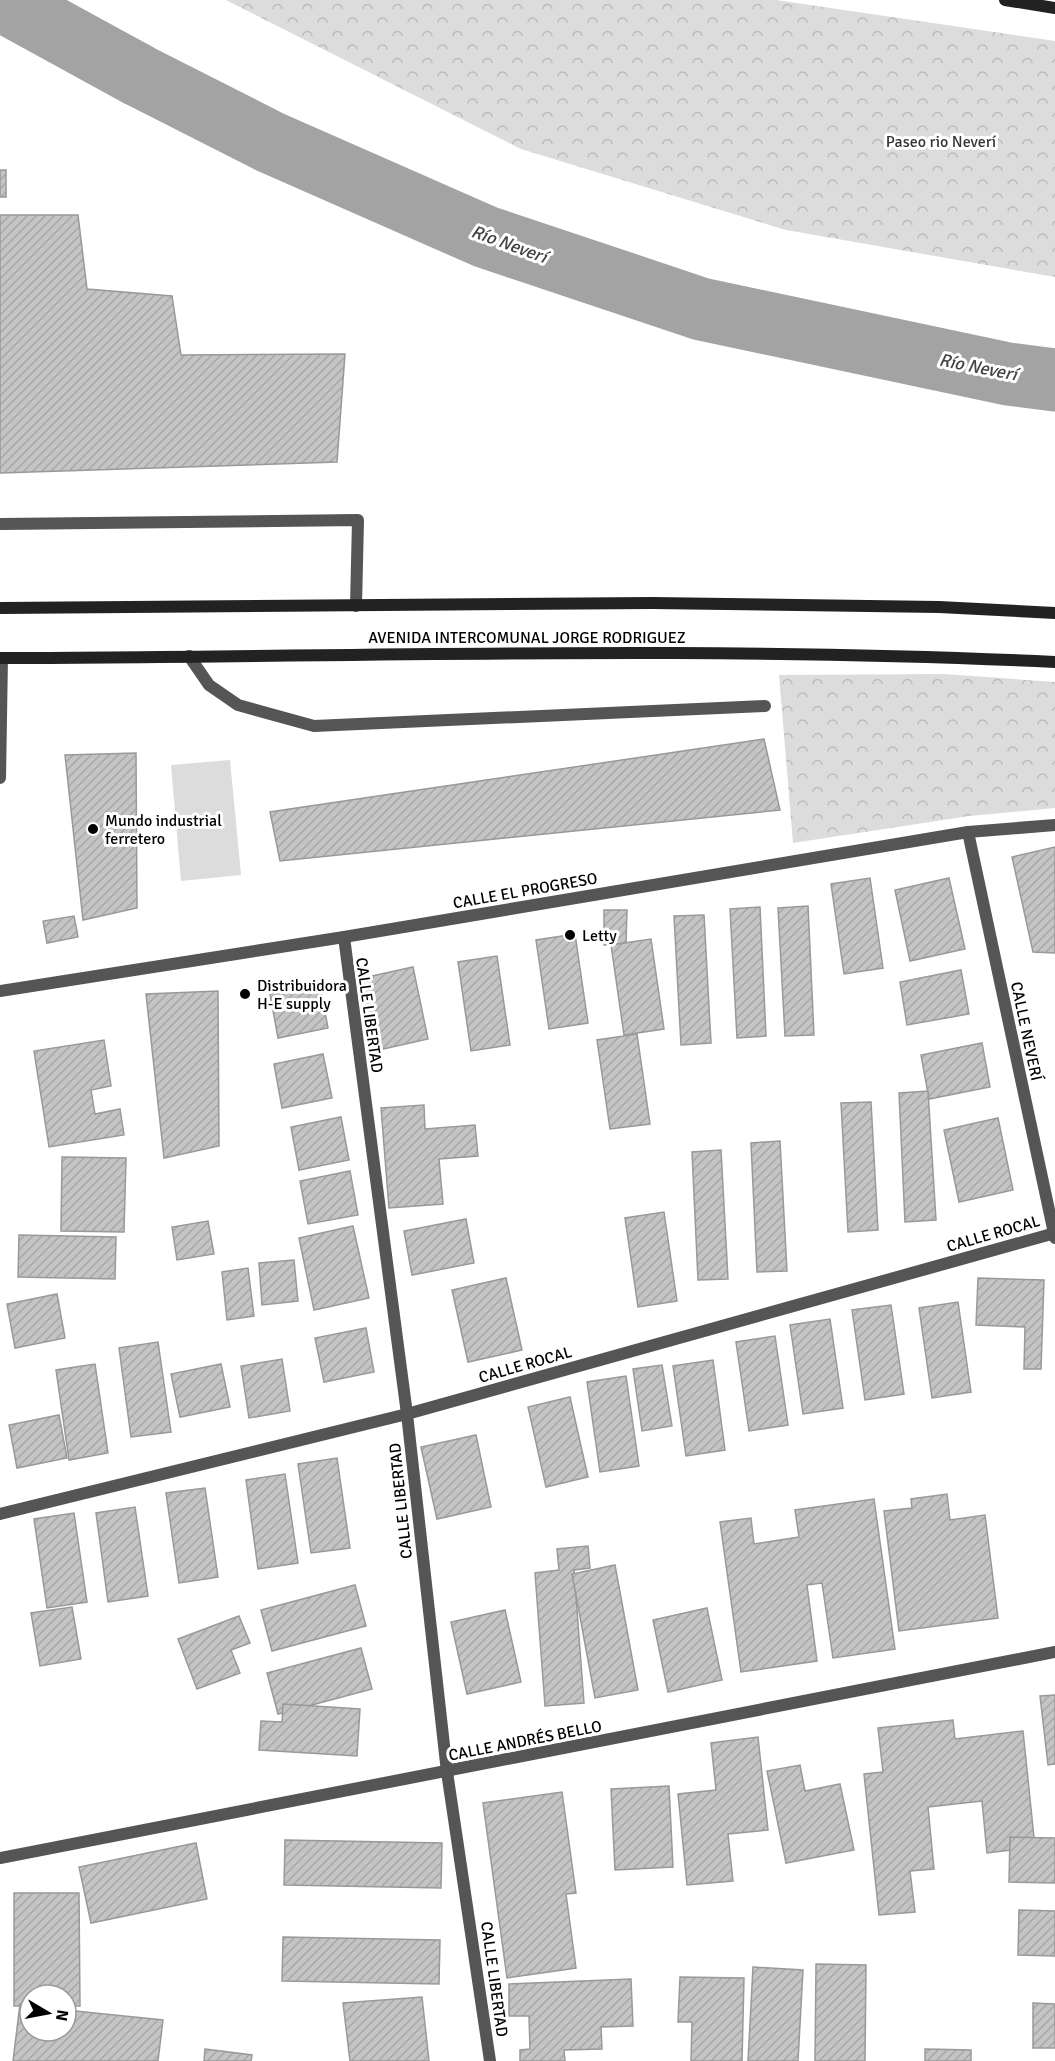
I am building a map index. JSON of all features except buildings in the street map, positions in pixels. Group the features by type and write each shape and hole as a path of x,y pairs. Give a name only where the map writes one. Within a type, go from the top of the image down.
{"main road":[{"path":"1005,0 1055,8"},
{"name":"AVENIDA INTERCOMUNAL JORGE RODRIGUEZ","path":"0,608 793,604 1055,613"},
{"name":"AVENIDA INTERCOMUNAL JORGE RODRIGUEZ","path":"1,658 646,651 921,656 1055,662"}],"street":[{"path":"0,524 358,520 356,606"},
{"path":"189,656 209,686 238,705 314,726 765,705"},
{"path":"0,778 1,658"},
{"name":"CALLE EL PROGRESO","path":"0,990 344,937 968,832 1055,825"},
{"name":"CALLE NEVERÍ","path":"968,832 1055,1235"},
{"name":"CALLE LIBERTAD","path":"344,937 407,1414 447,1772 490,2061"},
{"name":"CALLE ROCAL","path":"0,1514 407,1414 1055,1235"},
{"name":"CALLE ANDRÉS BELLO","path":"0,1858 1055,1652"}],"green space":[{"name":"Paseo rio Neverí","path":"226,0 776,0 1055,41 1055,277 786,230 521,149"},
{"path":"944,674 1055,682 1055,808 969,816 793,843 779,675"},
{"path":"230,760 241,875 181,881 171,765"}],"waterway":[{"name":"Río Neverí","path":"1,0 140,76 270,142 486,237 701,309 1008,374 1055,380"}],"place":[{"name":"Mundo industrial ferretero","path":"93,829"},
{"name":"Letty","path":"570,935"},
{"name":"Distribuidora H-E supply","path":"245,994"}]}
